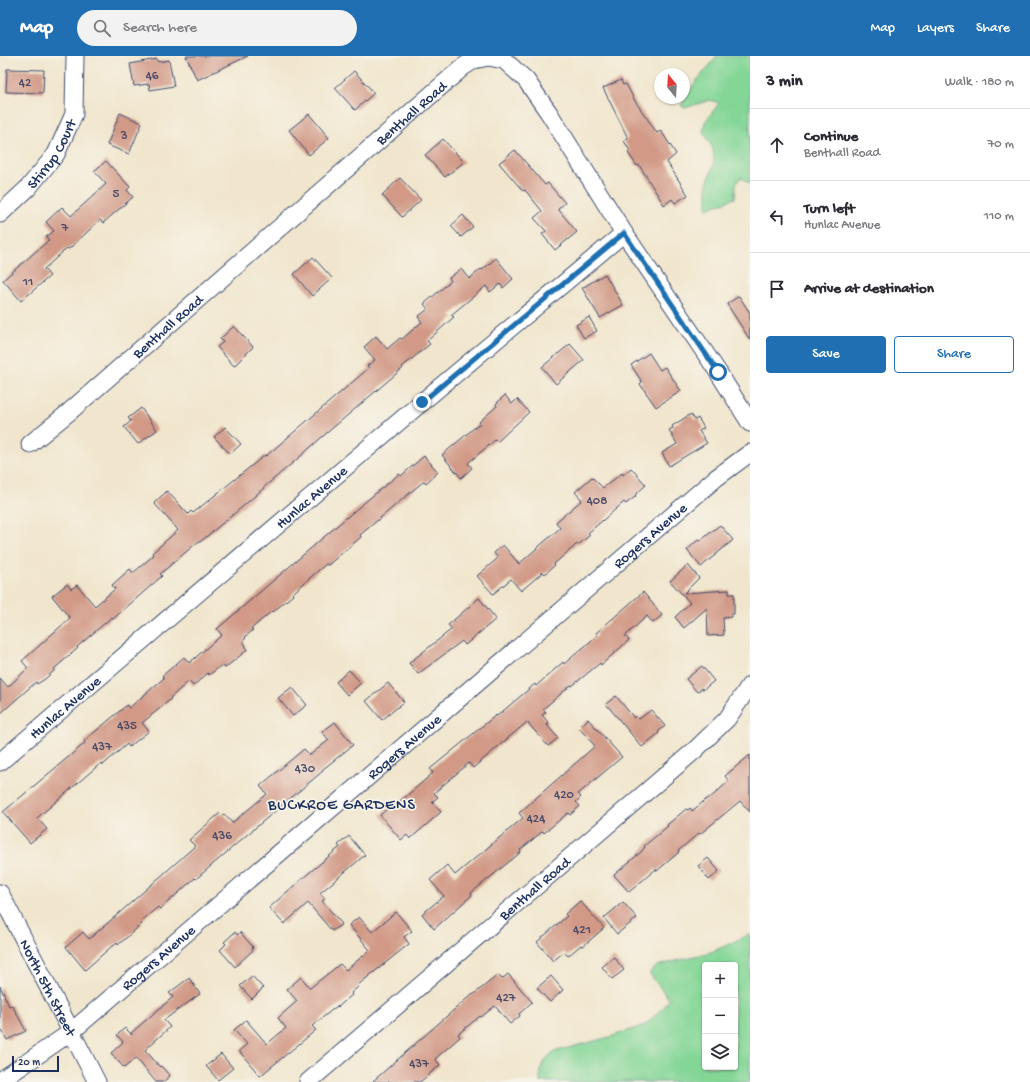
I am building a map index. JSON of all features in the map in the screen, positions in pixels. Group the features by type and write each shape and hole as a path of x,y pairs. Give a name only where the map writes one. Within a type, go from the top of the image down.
{"street":[{"name":"Stirrup Court","path":"0,214 28,188 56,154 74,114 74,56"},
{"name":"Benthall Road","path":"30,444 74,408 463,67 474,60 488,58 504,60 526,80 549,113 624,233 718,372 750,423"},
{"name":"Hunlac Avenue","path":"0,762 428,396 624,233"},
{"name":"Rogers Avenue","path":"0,1081 70,1032 716,478 750,453"},
{"name":"Benthall Road","path":"308,1082 695,750 727,720 750,685"},
{"name":"North 5th Street","path":"0,893 97,1082"}],"green space":[{"path":"716,56 750,56 750,184 741,177 736,184 735,198 707,209 707,184 714,163 713,149 703,131 705,122 719,103 710,100 685,108 681,106 682,104 690,104 690,91"},
{"path":"750,934 750,1082 540,1082 542,1066 553,1052 613,1036 645,1025 664,1007 669,999 649,973 657,966 714,951"}],"building":[{"path":"186,56 248,56 197,80"},
{"path":"157,59 158,62 169,60 174,86 150,90 149,84 134,86 130,64"},
{"path":"7,69 44,70 43,93 6,92"},
{"path":"354,71 374,93 355,110 335,88"},
{"path":"621,80 623,85 626,84 635,101 657,133 661,131 676,154 667,162 688,195 675,203 672,199 664,205 639,165 637,166 628,153 630,151 624,141 628,138 603,88"},
{"path":"120,113 142,123 129,154 107,145"},
{"path":"309,114 329,138 309,155 289,130"},
{"path":"443,139 464,162 445,177 425,155"},
{"path":"515,150 545,185 548,183 565,203 558,209 577,232 555,250 542,234 546,231 534,218 542,211 525,190 523,191 499,163"},
{"path":"106,161 130,187 127,190 133,197 103,223 100,220 69,249 67,248 44,269 50,276 21,301 3,280 49,240 46,237 54,231 46,222 62,207 71,216 106,184 94,171"},
{"path":"400,178 421,200 402,217 382,195"},
{"path":"463,215 473,227 461,237 451,226"},
{"path":"313,257 332,278 312,296 294,274"},
{"path":"496,258 513,279 503,288 500,284 490,292 486,286 451,315 454,317 427,341 430,344 402,367 403,368 241,508 160,574 162,576 113,619 112,617 77,647 78,648 45,679 37,684 36,682 0,714 0,678 8,687 28,668 22,661 70,618 52,596 67,584 71,589 77,585 95,606 115,589 112,585 130,569 133,573 154,555 152,553 178,530 154,503 167,491 188,514 191,511 193,513 265,455 266,456 369,368 367,366 375,360 364,347 376,336 387,349 400,338 402,339 422,322 418,317 428,309 424,304 451,281 449,278 461,269 469,279"},
{"path":"605,274 623,305 600,318 582,288"},
{"path":"739,296 750,313 750,340 727,304"},
{"path":"589,317 597,331 584,338 576,325"},
{"path":"234,326 253,347 234,366 217,347 223,342 220,339"},
{"path":"570,344 584,360 556,384 542,367"},
{"path":"649,353 660,370 665,367 681,391 656,407 640,384 642,382 631,365"},
{"path":"505,395 512,404 517,399 529,412 497,442 495,440 468,463 472,468 461,478 442,455 480,423 479,422 497,406 496,404"},
{"path":"141,408 157,430 138,444 124,427 131,421 128,418"},
{"path":"691,414 695,420 698,418 704,428 699,431 707,443 669,466 662,453 677,444 669,430 673,428 672,426"},
{"path":"225,427 241,444 230,454 214,437"},
{"path":"424,456 438,472 426,483 424,481 360,535 361,537 328,565 326,564 292,594 293,595 251,629 253,630 245,637 246,638 243,641 247,650 225,668 222,665 209,675 208,673 193,686 189,681 170,698 171,699 142,723 149,731 129,747 127,744 103,765 101,763 37,818 47,829 30,843 3,812 85,743 84,741 127,705 129,708 164,678 162,676 184,657 189,663 222,635 217,629 353,512 399,474 401,476"},
{"path":"631,468 646,485 635,495 636,496 626,504 624,502 588,533 590,535 578,545 577,544 545,574 543,572 521,591 511,579 493,594 477,576 498,558 494,553 503,545 519,564 560,528 556,522 582,500 575,492 592,477 603,488"},
{"path":"720,525 733,540 701,567 687,550 698,540 700,541"},
{"path":"688,565 699,578 684,593 729,590 729,594 734,594 734,614 731,614 731,617 723,618 724,635 708,636 707,608 684,628 675,617 690,603 670,581"},
{"path":"643,592 662,615 653,623 647,616 625,636 629,640 601,665 600,663 543,709 546,712 542,715 549,723 547,725 558,738 548,746 527,722 473,768 469,763 434,793 438,797 432,802 441,812 410,839 407,835 401,840 380,815 395,802 397,804 433,773 430,769 535,684 536,686 563,662 564,664 598,635 596,633"},
{"path":"479,598 496,619 465,645 462,641 418,674 409,663 452,629 448,625"},
{"path":"702,666 714,681 703,690 702,688 697,692 686,679"},
{"path":"349,670 361,683 347,695 336,682"},
{"path":"388,683 404,702 382,720 366,701"},
{"path":"292,687 307,705 293,716 278,698"},
{"path":"616,696 634,718 636,716 639,719 651,710 665,726 642,747 606,704"},
{"path":"588,719 622,757 578,794 581,797 576,802 580,806 570,815 568,813 544,833 543,831 520,850 521,852 471,893 472,895 434,929 422,914 444,896 430,880 447,865 455,875 523,818 519,813 595,746 579,728"},
{"path":"335,722 353,745 160,909 158,907 140,922 142,924 118,945 117,943 112,946 85,970 66,947 83,932 89,939 117,915 195,846 189,840 220,813 222,815 224,814 232,823 267,794 260,786 304,749 310,755 329,740 322,732"},
{"path":"750,755 750,812 740,801 700,834 699,833 657,871 656,869 629,892 614,875 641,852 645,847 644,846 686,809 688,810 690,808 692,811 709,797 710,798 729,781 725,776"},
{"path":"349,836 365,855 320,893 325,899 322,901 342,924 332,931 308,903 284,924 269,908 340,847 338,845"},
{"path":"708,858 719,871 709,880 698,866"},
{"path":"580,901 604,928 582,947 581,945 568,956 564,952 553,961 537,942 567,916 565,914"},
{"path":"623,902 637,918 617,934 604,918"},
{"path":"396,912 412,931 404,937 409,944 358,985 359,986 351,993 352,995 312,1026 316,1030 260,1076 239,1051 247,1044 234,1030 246,1020 267,1044 286,1028 278,1018 297,1001 287,989 301,977 310,988 340,964 346,970 370,950 349,925 359,917 372,932"},
{"path":"235,932 237,935 240,932 253,947 253,950 235,967 220,950 226,944 224,942"},
{"path":"614,957 624,970 612,979 602,967"},
{"path":"508,974 532,1002 519,1014 520,1016 510,1024 495,1006 458,1034 460,1037 435,1059 440,1065 420,1082 372,1082 472,994 473,995 498,975 502,979"},
{"path":"252,976 263,988 252,999 240,986"},
{"path":"551,976 563,990 550,1002 537,988"},
{"path":"189,978 200,994 164,1020 170,1027 145,1050 170,1076 163,1082 156,1082 136,1058 124,1068 111,1053 123,1042 117,1035 125,1028 132,1035 131,1033 173,997 169,993"},
{"path":"0,986 9,1006 12,1005 26,1031 7,1040 0,1027"},
{"path":"221,1054 233,1068 218,1080 206,1066"}],"district":[{"name":"BUCKROE GARDENS","path":"342,803"}],"route":[{"path":"422,402 624,233 718,372"}]}
